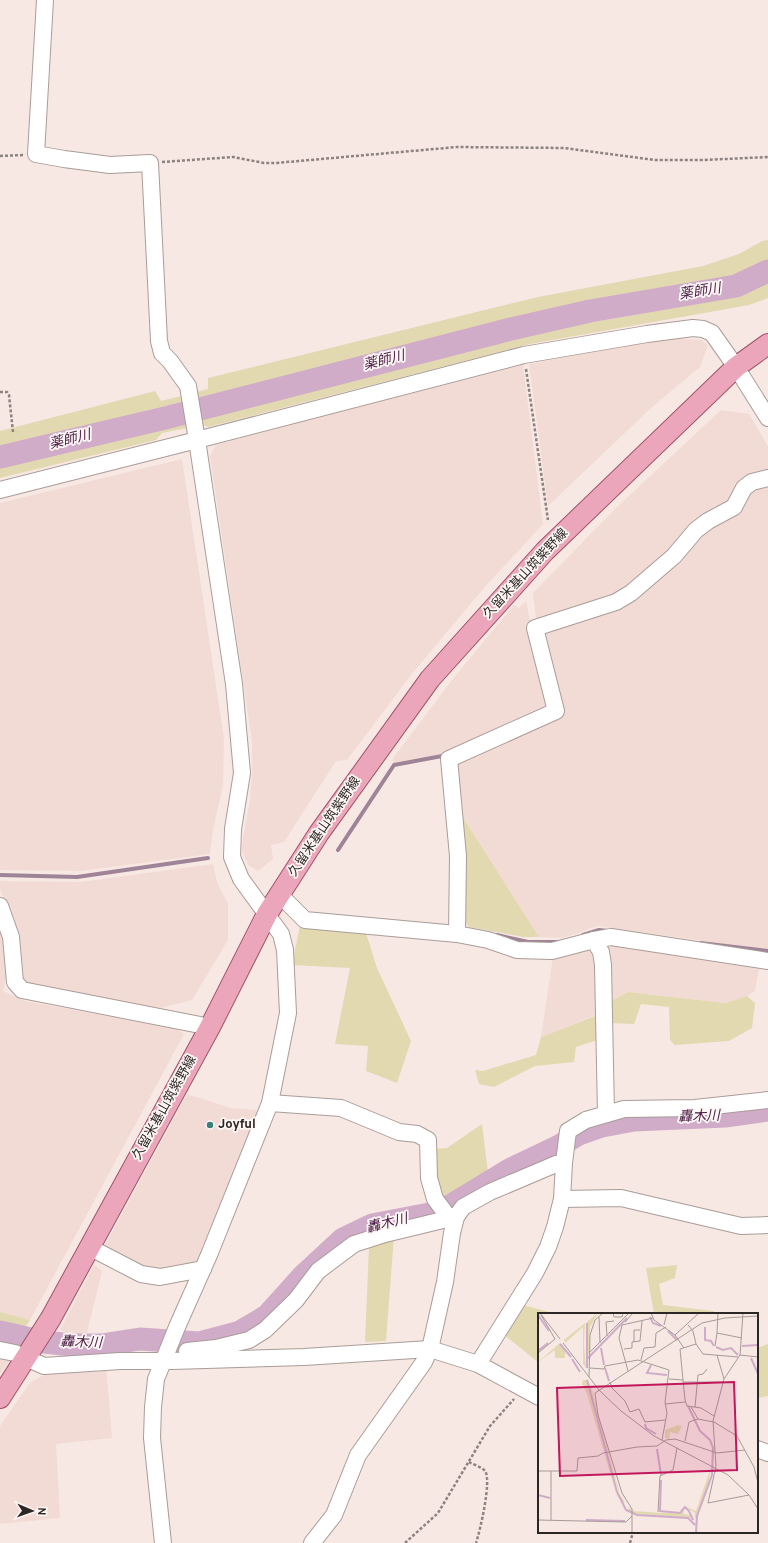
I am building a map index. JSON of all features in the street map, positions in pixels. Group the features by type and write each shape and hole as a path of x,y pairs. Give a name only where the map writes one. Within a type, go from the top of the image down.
{"main road":[{"name":"久留米基山筑紫野線","path":"0,1398 51,1318 210,1027 267,914 319,833 430,679 545,551 736,367 768,344"}],"street":[{"path":"45,0 36,154 110,165 150,163 159,341 162,353 170,361 188,386 234,684 242,773 233,829 232,857 241,879 281,934 285,950 288,1013 270,1103 203,1269 177,1327 168,1361 156,1379 152,1438 163,1543"},
{"path":"0,490 524,355 647,334 693,328 703,329 712,333 736,367 768,418"},
{"path":"457,934 458,856 449,759 556,711 535,628 616,602 631,593 674,556 696,530 708,521 734,507 744,488 752,482 768,478"},
{"path":"280,895 305,920 457,934 488,940 517,950 552,951 611,937 768,961"},
{"path":"0,906 11,937 15,982 22,990 210,1027"},
{"path":"594,940 601,952 603,965 606,1114"},
{"path":"478,1364 534,1273 548,1247 562,1199 568,1131 586,1120 624,1109 695,1108 768,1100"},
{"path":"270,1103 341,1108 399,1132 417,1134 428,1140 427,1157 429,1178 435,1198 451,1216 452,1233 445,1282 430,1349 424,1362 358,1455 334,1515 312,1543"},
{"path":"168,1361 183,1352 216,1348 249,1340 265,1330 296,1300 318,1271 354,1244 385,1234 444,1220 463,1207 490,1192 565,1159"},
{"path":"562,1199 620,1198 741,1226 768,1225"},
{"path":"89,1247 141,1274 160,1277 203,1269"},
{"path":"0,1350 27,1357 44,1366 120,1361 304,1357 430,1349 478,1364 538,1396"},
{"path":"758,1449 768,1453"}],"path":[{"path":"150,163 233,157 264,163 276,163 457,147 564,148 655,160 704,160 768,157"},
{"path":"0,156 36,154"},
{"path":"524,355 548,520"},
{"path":"0,392 7,392 9,395 13,432"},
{"path":"405,1543 438,1513 490,1426 523,1389"},
{"path":"469,1462 485,1470 488,1475 484,1506 476,1543"},
{"path":"630,1543 633,1533"}],"shaded area":[{"path":"768,240 768,261 731,278 544,312 0,447 0,431 155,391 161,401 208,389 208,378 538,297 703,266 739,254 762,241"},
{"path":"768,283 768,298 749,305 530,344 208,427 203,425 162,433 156,440 0,478 0,466 538,332 732,297"},
{"path":"672,338 701,340 708,345 700,367 651,408 548,506 529,364"},
{"path":"523,365 543,524 483,589 411,675 347,760 336,761 284,842 271,845 273,859 258,871 248,865 242,851 242,843 250,800 252,742 210,456 216,445"},
{"path":"721,410 749,414 768,446 768,470 747,475 739,481 728,501 697,519 670,551 617,596 536,619 533,593 617,507"},
{"path":"182,459 224,739 223,785 213,830 210,854 81,871 0,870 0,503"},
{"path":"768,485 768,950 598,926 563,938 539,937 459,811 456,762 563,714 543,629 630,604 705,529 754,487"},
{"path":"526,601 530,621 528,624 548,704 441,754 393,763 393,758 452,680 514,605 519,608"},
{"path":"459,811 539,937 523,937 469,927 463,919"},
{"path":"213,864 217,882 228,904 228,940 192,1000 152,1010 29,986 18,972 17,942 0,889 0,881 80,882"},
{"path":"300,926 366,933 377,968 411,1041 397,1083 366,1071 368,1046 335,1044 350,968 292,965"},
{"path":"0,932 5,946 7,973 3,991 25,1001 177,1029 184,1034 30,1320 0,1312"},
{"path":"603,943 760,964 755,991 747,996 725,1003 628,992 609,1002"},
{"path":"588,948 600,957 598,1014 541,1037 553,957"},
{"path":"628,992 725,1003 747,996 755,1003 752,1028 729,1041 675,1045 670,1040 669,1007 641,1004 634,1024 609,1023 609,1002"},
{"path":"600,1014 601,1039 576,1047 574,1062 535,1066 494,1087 479,1084 475,1070 483,1071 536,1055 541,1037"},
{"path":"187,1094 231,1108 256,1110 259,1116 199,1266 158,1274 103,1249"},
{"path":"482,1124 488,1173 440,1200 433,1149 447,1148"},
{"path":"394,1236 386,1341 365,1342 369,1246"},
{"path":"94,1265 102,1271 86,1337 60,1330"},
{"path":"677,1265 675,1278 659,1284 663,1305 714,1311 714,1313 654,1313 646,1268"},
{"path":"523,1305 553,1313 538,1313 538,1362 503,1334"},
{"path":"0,1312 30,1320 24,1329 0,1324"},
{"path":"768,1344 768,1396 758,1398 758,1348"},
{"path":"0,1353 13,1356 0,1374"},
{"path":"106,1366 112,1438 56,1444 60,1518 0,1524 0,1426 30,1383 49,1372"}],"waterway":[{"name":"薬師川","path":"0,457 165,418 511,329 590,311 736,286 768,271"},
{"path":"338,850 394,765 447,754"},
{"path":"0,875 77,877 208,858"},
{"path":"583,935 599,930 608,931"},
{"path":"497,935 528,942 559,942"},
{"path":"701,943 768,951"},
{"name":"轟木川","path":"0,1332 44,1342 72,1345 101,1345 140,1339 199,1343 240,1332 267,1316 303,1276 343,1239 372,1225 440,1212 509,1170 559,1146 579,1134 602,1126 634,1120 725,1116 768,1110"}],"place":[{"name":"Joyful","path":"210,1125"}]}
